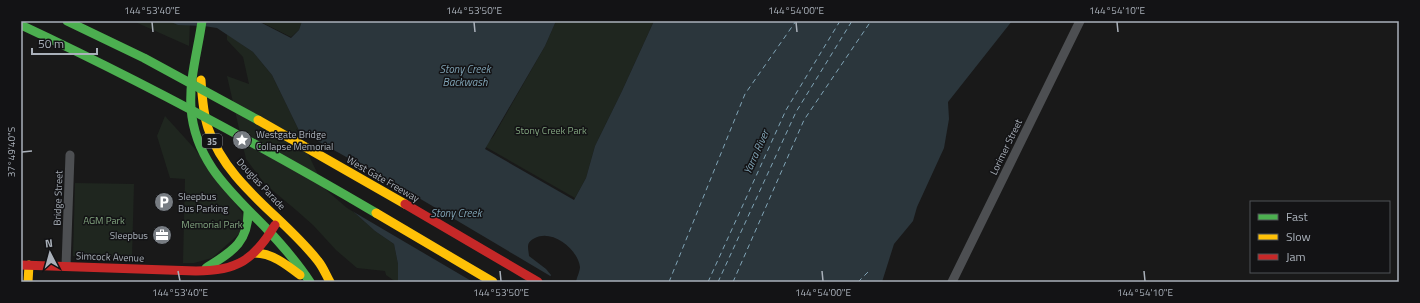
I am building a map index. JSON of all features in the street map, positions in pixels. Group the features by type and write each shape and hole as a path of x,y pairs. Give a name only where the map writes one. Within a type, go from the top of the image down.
{"main road":[{"name":"West Gate Freeway","path":"67,21 166,70 242,112 396,198 538,282"},
{"path":"21,25 66,45 162,94 384,217 494,282"},
{"name":"Douglas Parade","path":"202,25 193,70 191,98 191,116 196,136 211,168 227,189 296,262 309,282"},
{"name":"Douglas Parade","path":"200,39 202,101 206,122 219,154 233,173 308,249 330,282"},
{"path":"202,269 230,252 240,243 249,219 248,210"},
{"path":"257,236 267,230 278,219"},
{"name":"Simcock Avenue","path":"25,265 217,270 230,268 255,253 267,230"},
{"name":"Simcock Avenue","path":"202,269 237,255 250,243"},
{"path":"255,253 264,254 283,264 309,282"},
{"path":"25,265 28,282"}],"street":[{"name":"Lorimer Street","path":"952,282 1080,21"},
{"name":"Bridge Street","path":"66,266 70,155"}],"green space":[{"path":"133,21 190,21 189,46"},
{"path":"259,21 302,21 299,30 291,37"},
{"name":"Stony Creek Park","path":"556,21 654,21 595,146 586,178 575,198 484,146 493,137 545,46"},
{"path":"227,34 253,52 272,75 327,188 375,231 394,244 398,264 398,282 386,275 385,271 357,268 336,250 313,225 265,184 246,159 227,76 249,84 243,57 227,40"},
{"name":"Memorial Park","path":"165,116 194,148 241,211 245,220 240,233 212,258 194,263 183,263 185,179 170,178 157,136"},
{"name":"AGM Park","path":"75,183 134,184 132,257 73,256"}],"water":[{"path":"169,21 258,21 291,38 299,30 302,21 556,21 545,46 485,149 574,200 586,178 595,146 654,21 1012,21 948,102 949,119 944,148 917,207 913,221 894,244 882,282 576,282 580,267 575,254 563,242 556,238 542,236 529,242 529,256 546,269 551,275 548,282 398,282 398,264 394,244 375,231 327,188 272,75 253,52 217,28 178,25"}],"pier":[{"path":"296,129 402,188 552,277 550,282 473,282 347,208 325,189"}],"ferry route":[{"path":"669,282 745,94 796,21"},
{"path":"708,282 786,110 840,21"},
{"path":"718,282 796,112 852,21"},
{"path":"733,282 804,120 871,21"},
{"path":"858,282 868,272"}],"traffic: fast":[{"path":"67,21 144,58 258,120"},
{"path":"202,21 191,86 191,108 199,144 217,175 240,202 284,247 310,282"},
{"path":"21,25 112,69 201,115 376,213"},
{"path":"206,268 231,251 242,239 248,221 248,210"}],"traffic: slow":[{"path":"201,80 206,122 217,148 228,166 257,199 289,229 320,263 330,282"},
{"path":"258,120 405,204"},
{"path":"376,213 493,282"},
{"path":"255,253 273,257 300,275"},
{"path":"28,282 29,265"}],"traffic: jam":[{"path":"405,204 538,282"},
{"path":"21,265 196,271 223,269 233,266 252,255 260,247 275,225"}],"place":[{"name":"Westgate Bridge Collapse Memorial","path":"242,140"},
{"name":"Sleepbus Bus Parking","path":"164,202"},
{"name":"Sleepbus","path":"162,235"}],"water label":[{"name":"Stony Creek Backwash","path":"465,75"},
{"name":"Yarra River","path":"756,152"},
{"name":"Stony Creek","path":"456,213"}]}
